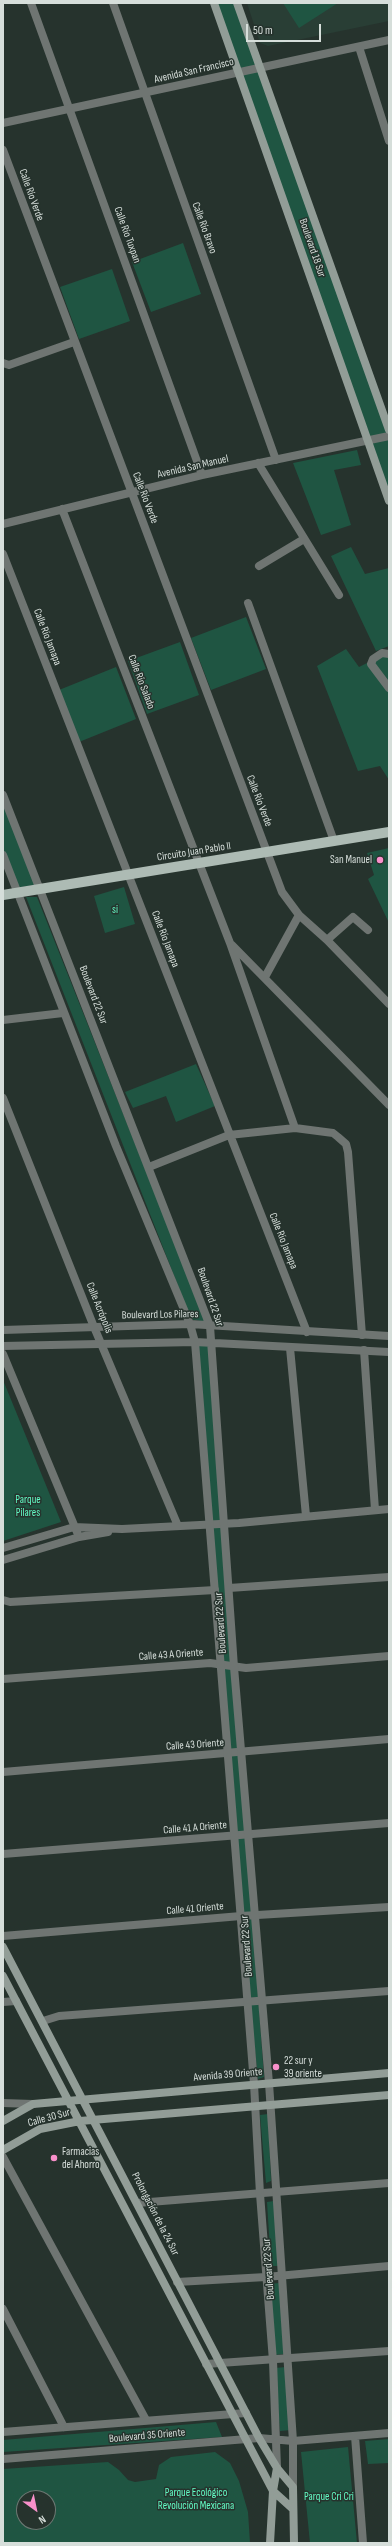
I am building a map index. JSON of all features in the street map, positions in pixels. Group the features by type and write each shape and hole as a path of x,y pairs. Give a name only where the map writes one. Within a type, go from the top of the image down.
{"main road":[{"name":"Boulevard 18 Sur","path":"214,3 388,498"},
{"name":"Boulevard 18 Sur","path":"237,3 389,430"},
{"name":"Circuito Juan Pablo II","path":"3,895 389,832"},
{"name":"Prolongación de la 24 Sur","path":"3,1947 259,2438 278,2468 293,2486"},
{"path":"3,1976 70,2101 232,2415 273,2491 294,2509"},
{"name":"Avenida 39 Oriente","path":"70,2101 389,2073"},
{"path":"80,2121 389,2095"},
{"name":"Calle 30 Sur","path":"3,2121 33,2104 70,2101"},
{"name":"Calle 30 Sur","path":"3,2150 40,2129 80,2121"},
{"name":"Boulevard 22 Sur","path":"270,2543 273,2491 278,2468"},
{"path":"293,2486 294,2543"}],"street":[{"name":"Calle Río Tuxpan","path":"31,3 202,475"},
{"name":"Calle Río Bravo","path":"113,3 276,460"},
{"name":"Avenida San Francisco","path":"3,123 389,40"},
{"path":"359,47 389,141"},
{"name":"Calle Río Verde","path":"3,150 74,342 285,898 299,915 327,940 389,1004"},
{"path":"3,364 9,365 74,342"},
{"name":"Avenida San Manuel","path":"3,524 202,475 389,436"},
{"path":"258,463 338,595"},
{"name":"Calle Río Salado","path":"62,509 230,943"},
{"path":"259,566 304,539"},
{"name":"Calle Río Jamapa","path":"3,554 229,1136 307,1332"},
{"path":"248,603 334,841"},
{"path":"389,654 382,653 373,659 371,664 389,688"},
{"name":"Boulevard 22 Sur","path":"3,795 210,1326 234,1666 243,1753 269,2083 275,2192 293,2441 293,2486"},
{"name":"Boulevard 22 Sur","path":"3,855 63,1013 190,1324 195,1342 254,2084 260,2194 273,2360 278,2468"},
{"path":"265,977 299,915"},
{"path":"327,940 353,917 368,930"},
{"path":"230,943 389,1105"},
{"path":"230,943 295,1128"},
{"path":"3,1020 63,1013"},
{"name":"Calle Acrópolis","path":"3,1098 94,1327 178,1526"},
{"path":"148,1167 229,1136 295,1128 333,1133 342,1140 348,1152 362,1335"},
{"name":"Boulevard Los Pilares","path":"3,1330 190,1324 389,1336"},
{"path":"3,1346 212,1342 290,1348 389,1352"},
{"path":"290,1348 306,1516"},
{"path":"364,1350 375,1510"},
{"path":"3,1354 79,1537"},
{"path":"3,1548 74,1527 122,1529 210,1525 389,1509"},
{"path":"3,1560 79,1537 122,1529"},
{"path":"229,1588 389,1577"},
{"path":"3,1600 10,1602 215,1590"},
{"name":"Calle 43 A Oriente","path":"3,1679 220,1664 246,1668 389,1656"},
{"name":"Calle 43 Oriente","path":"3,1772 243,1753 389,1739"},
{"name":"Calle 41 A Oriente","path":"3,1854 389,1823"},
{"name":"Calle 41 Oriente","path":"3,1936 241,1916 389,1907"},
{"path":"42,2021 59,2016 389,1991"},
{"path":"3,2002 16,2001"},
{"path":"3,2103 33,2104"},
{"path":"3,2157 146,2420"},
{"path":"137,2203 389,2183"},
{"path":"177,2282 281,2276 389,2266"},
{"path":"3,2309 64,2427"},
{"path":"206,2364 287,2360 389,2351"},
{"name":"Boulevard 35 Oriente","path":"3,2432 246,2413"},
{"name":"Boulevard 35 Oriente","path":"3,2459 245,2438 293,2441 389,2434"},
{"path":"355,2436 363,2543"}],"shaded area":[{"path":"247,3 389,3 389,21 268,46 260,43"}],"green space":[{"path":"214,3 237,3 389,430 389,501"},
{"path":"283,3 338,3 299,28"},
{"path":"183,243 201,294 151,312 132,262"},
{"path":"112,269 130,321 79,339 60,287"},
{"path":"357,450 361,465 334,470 351,525 321,535 293,463"},
{"path":"351,547 365,574 389,568 389,646 376,651 331,556"},
{"path":"246,617 266,669 211,690 191,638"},
{"path":"180,642 199,695 147,714 128,661"},
{"path":"346,649 359,667 389,652 389,780 380,766 358,771 317,666"},
{"path":"116,667 136,719 79,742 59,690"},
{"path":"3,795 39,884 16,888 3,855"},
{"path":"389,848 389,923 368,879 374,875 367,853"},
{"name":"si","path":"124,887 135,924 105,933 94,896"},
{"path":"26,897 37,897 206,1322 191,1319"},
{"path":"196,1064 215,1106 176,1122 166,1096 133,1108 125,1092"},
{"path":"197,1345 210,1345 264,2077 258,2079 251,2013"},
{"name":"Parque Pilares","path":"3,1380 61,1522 3,1541"},
{"path":"268,2114 271,2181 266,2183 260,2115"},
{"path":"274,2201 278,2266 271,2266 267,2202"},
{"path":"279,2283 284,2354 274,2355 268,2284"},
{"path":"286,2367 291,2430 280,2431 275,2368"},
{"path":"216,2422 222,2437 3,2452 3,2440"},
{"path":"389,2439 389,2463 368,2464 365,2441"},
{"name":"Parque Cri Cri","path":"348,2447 357,2543 310,2543 301,2452"},
{"name":"Parque Ecológico Revolución Mexicana","path":"215,2452 230,2463 239,2481 248,2512 250,2543 3,2543 3,2469 108,2462 119,2470 128,2480 135,2482 156,2479 159,2465 171,2457"}],"place":[{"name":"San Manuel","path":"380,860"},
{"name":"22 sur y 39 oriente","path":"276,2067"},
{"name":"Farmacias del Ahorro","path":"54,2158"}]}
